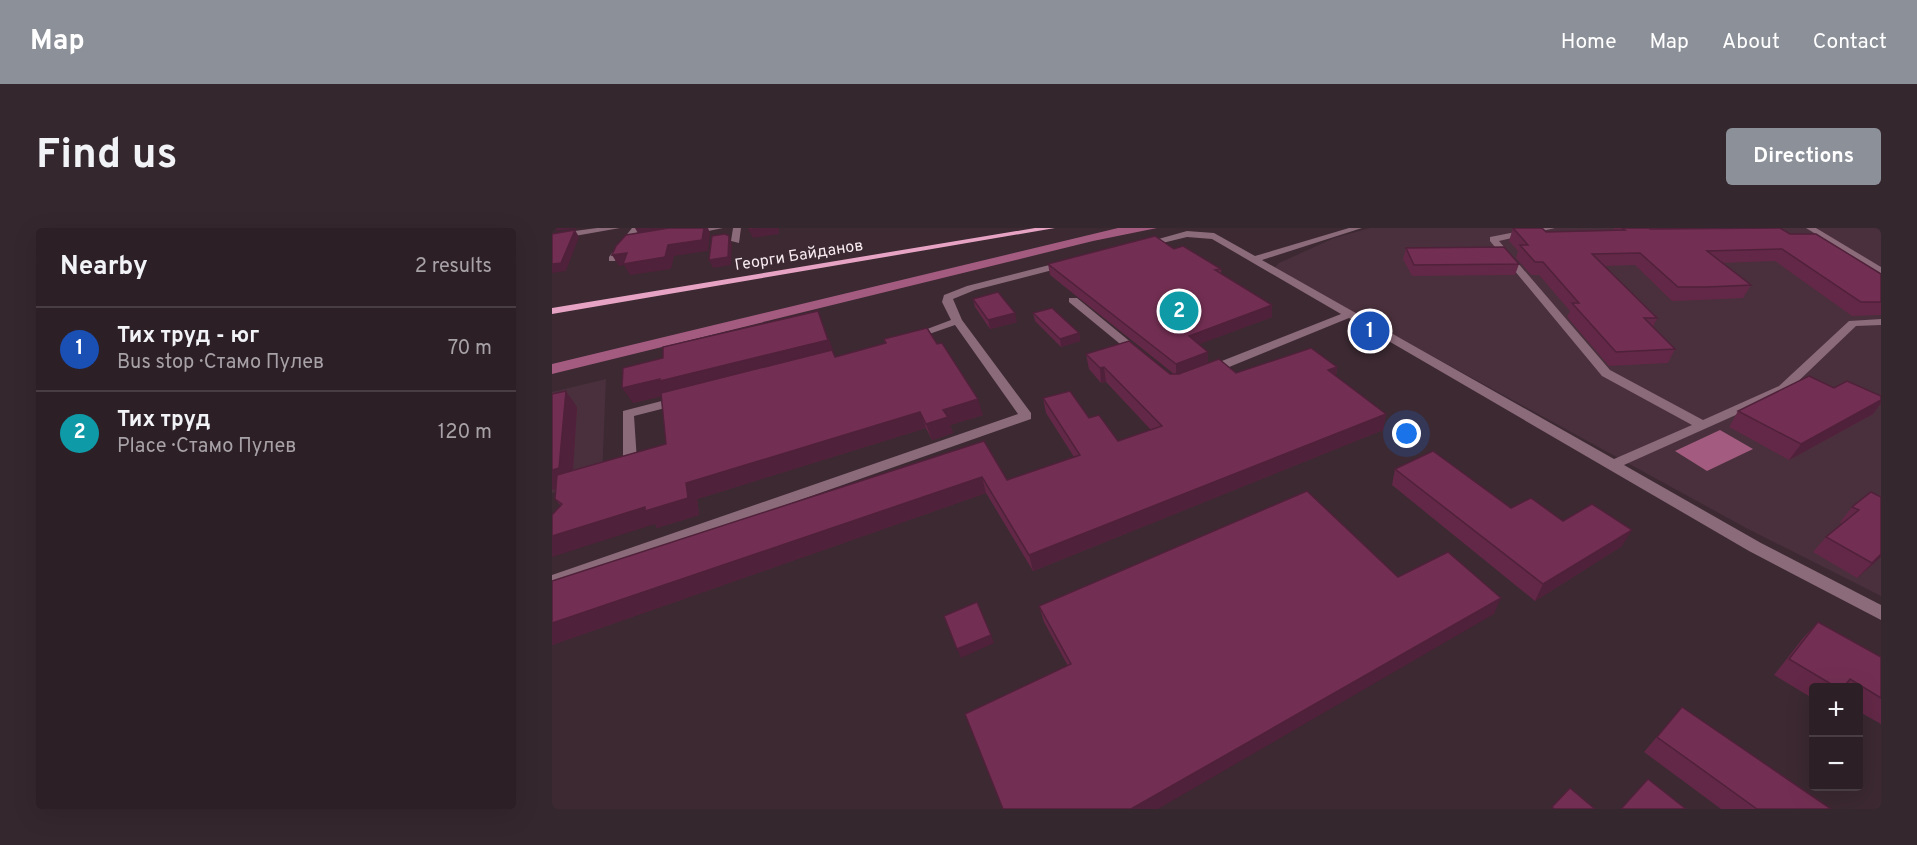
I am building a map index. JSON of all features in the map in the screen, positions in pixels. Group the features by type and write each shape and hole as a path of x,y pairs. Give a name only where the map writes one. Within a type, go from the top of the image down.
{"main road":[{"name":"Георги Байданов","path":"552,301 1002,228"},
{"name":"Георги Байданов","path":"552,311 1051,228"}],"street":[{"path":"552,237 616,228"},
{"path":"612,260 625,242 633,237 636,228"},
{"path":"684,233 719,228"},
{"path":"736,241 737,228"},
{"path":"1249,256 1324,228"},
{"path":"1249,256 1358,228"},
{"path":"1551,228 1493,239 1606,373 1703,424"},
{"path":"1810,228 1881,272"},
{"path":"1130,248 1187,234 1214,236 1755,547 1881,613"},
{"path":"625,242 637,240"},
{"path":"552,581 1026,416 957,321 947,302 948,297 957,292 1084,259"},
{"path":"1073,300 1150,363"},
{"path":"1197,375 1350,314"},
{"path":"903,340 957,321"},
{"path":"1613,465 1783,388 1853,323 1881,322"},
{"path":"603,469 630,462 628,414 696,396"}],"shaded area":[{"path":"1118,228 1157,228 1093,241 552,374 552,364"},
{"path":"1370,228 1881,228 1881,596 1746,528 1279,272 1275,267 1279,263 1334,238"},
{"path":"606,379 602,479 552,493 552,392"},
{"path":"1720,430 1753,449 1707,471 1675,451"}],"building":[{"path":"669,228 704,228 702,240 668,245 665,257 623,264 627,253 612,255 616,246 626,235"},
{"path":"1513,228 1542,228 1546,232 1625,230 1622,228 1780,228 1790,234 1816,234 1881,274 1881,302 1861,302 1782,249 1707,251 1751,285 1707,287 1678,287 1640,253 1592,254 1657,318 1644,318 1675,349 1616,352 1572,303 1579,303 1543,262 1535,262 1520,245 1528,245"},
{"path":"575,230 561,263 552,264 552,234"},
{"path":"725,234 729,236 728,257 709,260 712,236"},
{"path":"1155,236 1174,249 1183,246 1221,269 1215,270 1272,305 1189,336 1208,352 1176,364 1048,264"},
{"path":"1504,247 1519,264 1414,265 1406,248"},
{"path":"998,292 1015,313 988,320 973,299"},
{"path":"1052,308 1079,333 1060,339 1033,313"},
{"path":"818,311 828,340 660,381 660,379 622,388 623,368 663,358 663,347"},
{"path":"927,328 937,344 942,343 978,399 943,410 948,417 926,424 920,412 686,483 688,498 645,511 645,507 552,536 552,515 562,504 555,499 557,475 666,444 661,393 832,350 835,357 886,343 884,339"},
{"path":"1129,341 1170,374 1179,374 1219,359 1236,373 1311,348 1337,367 1328,370 1386,414 1029,555 982,477 552,623 552,581 984,441 1007,480 1080,455 1043,398 1070,391 1089,418 1099,415 1118,441 1162,426 1104,367 1100,368 1086,354"},
{"path":"1809,376 1834,388 1847,381 1881,396 1881,400 1801,444 1738,411"},
{"path":"566,391 559,468 552,470 552,394"},
{"path":"1433,451 1511,508 1531,498 1563,521 1592,504 1632,530 1543,584 1395,469"},
{"path":"1307,491 1398,577 1448,552 1501,598 1131,809 1003,809 965,714 1071,664 1039,606"},
{"path":"1871,492 1881,497 1881,554 1872,563 1826,537 1859,510 1852,507"},
{"path":"977,602 991,635 957,649 944,616"},
{"path":"1818,622 1881,657 1881,698 1863,687 1863,683 1857,683 1850,679 1847,683 1829,683 1789,659"},
{"path":"1682,707 1831,809 1757,809 1657,737"},
{"path":"1648,779 1686,809 1621,809"},
{"path":"1570,788 1595,809 1554,809 1552,807"}],"place":[{"name":"Тих труд","path":"1179,311"},
{"name":"Тих труд - юг","path":"1370,331"}]}
